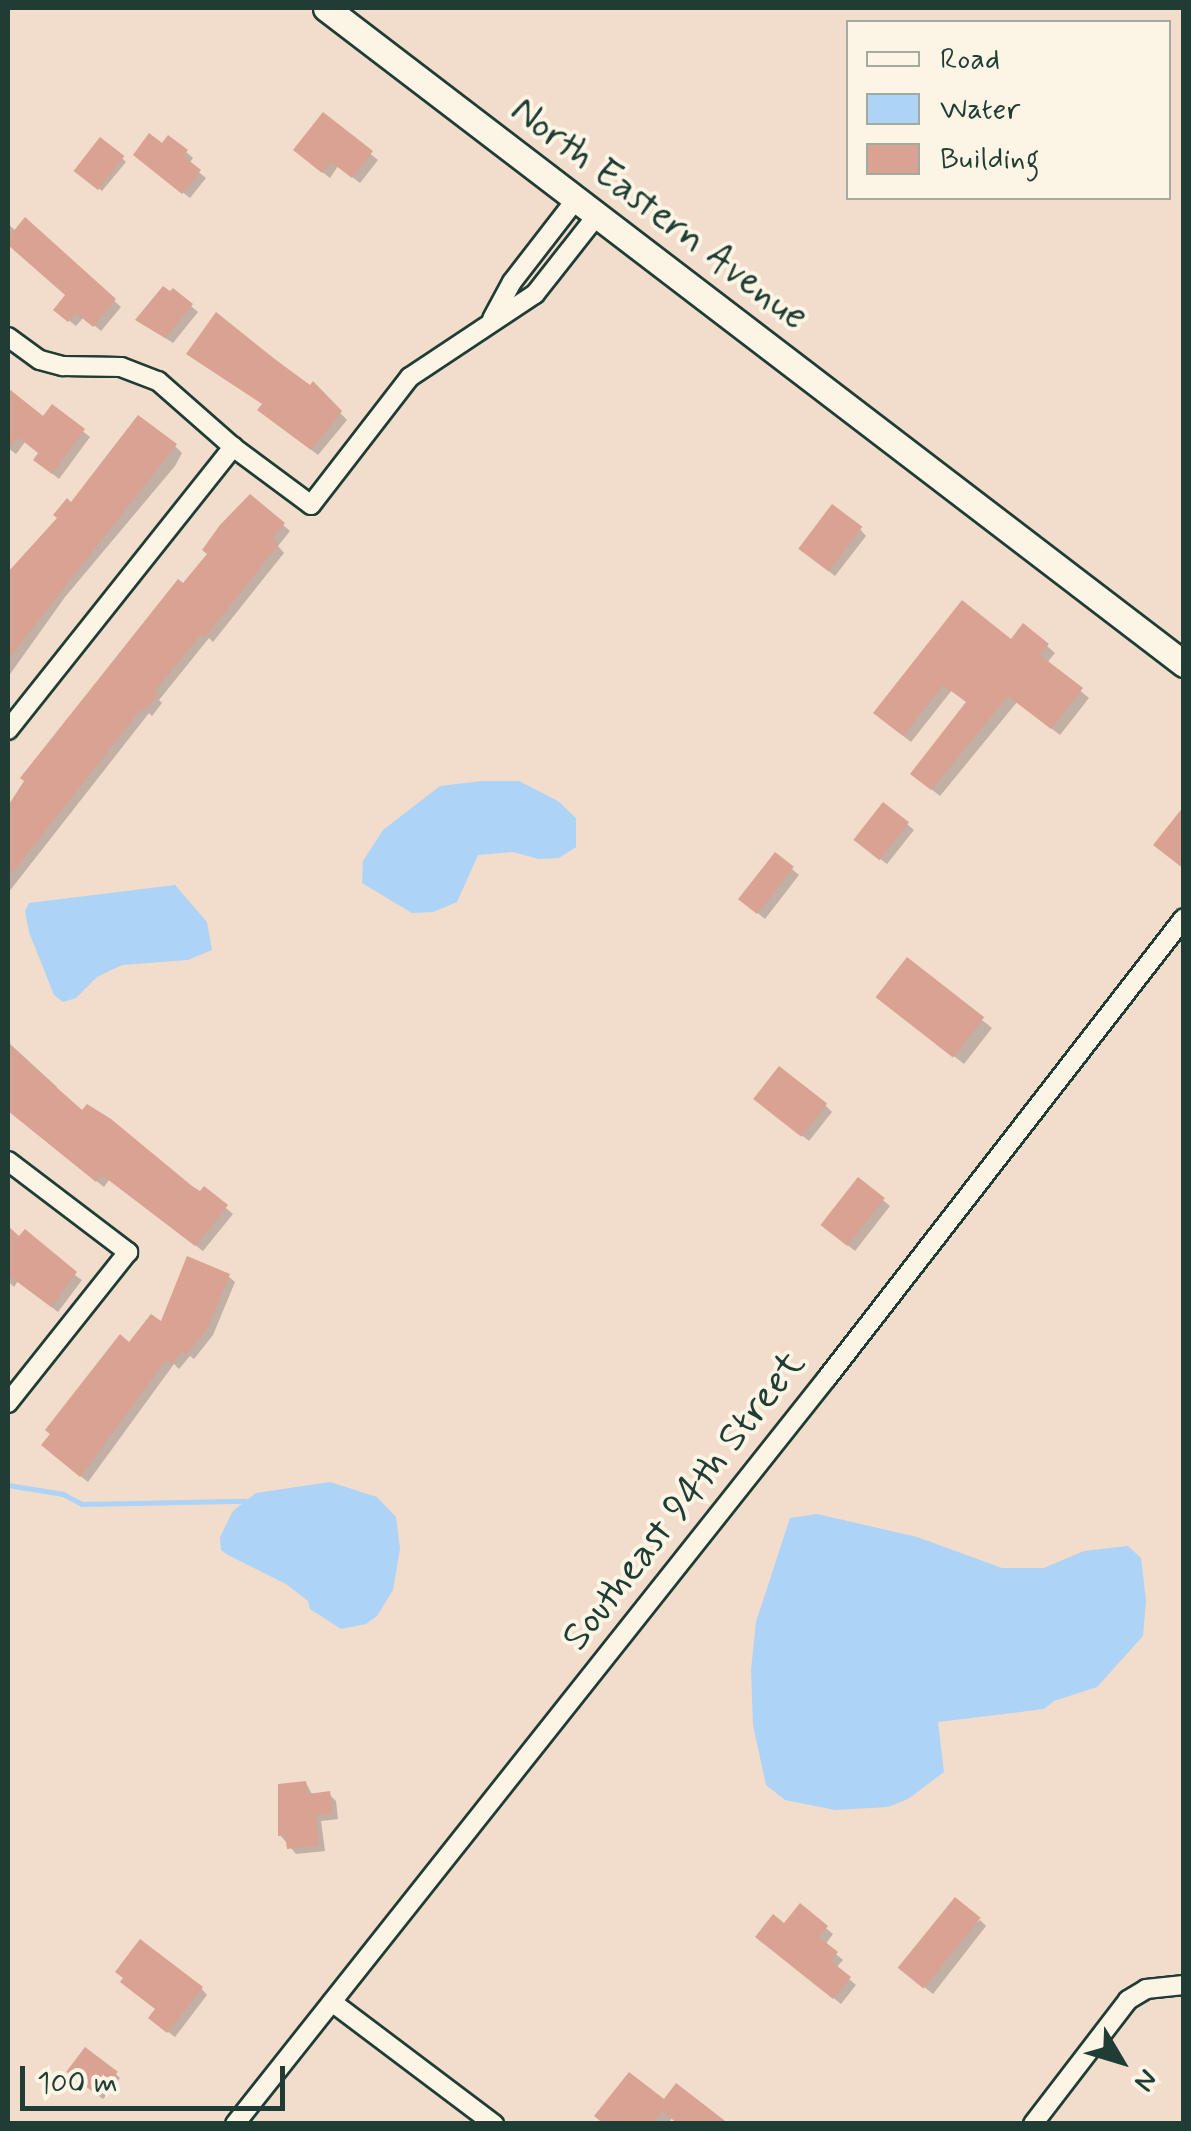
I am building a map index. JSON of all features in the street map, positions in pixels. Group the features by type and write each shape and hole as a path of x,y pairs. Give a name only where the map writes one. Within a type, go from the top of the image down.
{"main road":[{"name":"North Eastern Avenue","path":"326,8 1184,664"}],"street":[{"path":"492,320 512,282 577,198"},
{"path":"8,337 40,360 63,366 121,367 158,380 234,447 310,505 410,377 535,294 598,214"},
{"path":"8,730 234,447"},
{"name":"Southeast 94th Street","path":"235,2124 850,1349 1184,918"},
{"path":"8,1160 128,1252 8,1404"},
{"path":"1032,2124 1128,2000 1146,1990 1184,1986"},
{"path":"332,2002 494,2124"}],"water":[{"path":"519,781 558,801 576,818 576,847 559,858 539,859 513,852 478,855 457,902 433,912 412,913 362,883 363,861 383,830 440,786"},
{"path":"175,885 207,922 212,950 188,960 122,965 97,977 76,998 63,1002 54,995 29,932 25,911 29,903"},
{"path":"330,1482 377,1497 396,1517 400,1549 393,1590 377,1616 366,1624 341,1629 310,1609 308,1601 286,1584 221,1550 220,1537 233,1511 256,1493"},
{"path":"817,1514 917,1537 1002,1568 1044,1568 1084,1551 1128,1546 1141,1558 1146,1601 1143,1636 1097,1687 1054,1701 1044,1709 938,1722 944,1772 908,1799 888,1807 835,1810 785,1800 766,1785 753,1725 751,1670 756,1622 790,1518"}],"building":[{"path":"323,112 373,151 352,178 331,162 322,173 293,150"},
{"path":"149,133 162,143 168,135 188,150 183,156 201,170 182,194 133,155"},
{"path":"100,137 124,156 98,190 74,171"},
{"path":"25,217 116,299 93,327 76,313 68,322 53,310 65,295 8,245 8,238"},
{"path":"163,286 170,291 173,288 193,304 165,338 135,320"},
{"path":"216,312 310,385 313,381 342,411 311,450 257,410 262,404 186,354"},
{"path":"8,388 43,416 52,404 85,429 52,474 33,460 38,453 18,437 8,450"},
{"path":"138,415 177,444 8,659 8,572 57,518 53,515 67,498 71,502"},
{"path":"250,494 285,523 272,539 279,544 205,637 201,634 154,692 158,695 144,711 141,709 8,878 8,806 24,781 20,778 178,579 183,583 207,554 202,550"},
{"path":"832,504 862,527 829,572 798,549"},
{"path":"962,600 1011,639 1023,623 1049,644 1040,655 1083,688 1051,729 1008,696 931,790 910,774 966,702 943,685 903,736 873,713"},
{"path":"883,802 909,822 879,860 853,840"},
{"path":"1184,806 1184,869 1153,845"},
{"path":"775,852 794,867 757,914 738,899"},
{"path":"907,957 984,1017 953,1058 876,997"},
{"path":"8,1044 82,1110 87,1104 111,1119 192,1186 200,1191 204,1186 228,1205 195,1246 102,1175 96,1182 8,1111"},
{"path":"779,1066 827,1104 801,1137 753,1099"},
{"path":"858,1177 885,1198 847,1246 820,1225"},
{"path":"8,1226 19,1236 25,1229 77,1272 51,1307 8,1275"},
{"path":"187,1256 230,1274 207,1329 186,1355 182,1351 172,1364 166,1360 80,1477 41,1445 50,1434 45,1430 120,1334 129,1342 151,1314 161,1321"},
{"path":"306,1781 308,1794 330,1791 333,1813 316,1815 319,1845 287,1849 285,1835 278,1836 278,1784"},
{"path":"955,1897 981,1918 923,1988 898,1968"},
{"path":"800,1903 828,1926 819,1937 838,1952 831,1961 851,1977 833,1999 755,1937 773,1914 784,1923"},
{"path":"140,1939 203,1987 167,2033 148,2018 155,2009 120,1982 123,1978 115,1972"},
{"path":"85,2047 118,2072 99,2096 66,2072"},
{"path":"629,2072 664,2099 676,2083 729,2124 678,2124 662,2111 652,2124 604,2124 594,2116"}],"waterway":[{"path":"8,1485 63,1494 82,1504 245,1501"}]}
